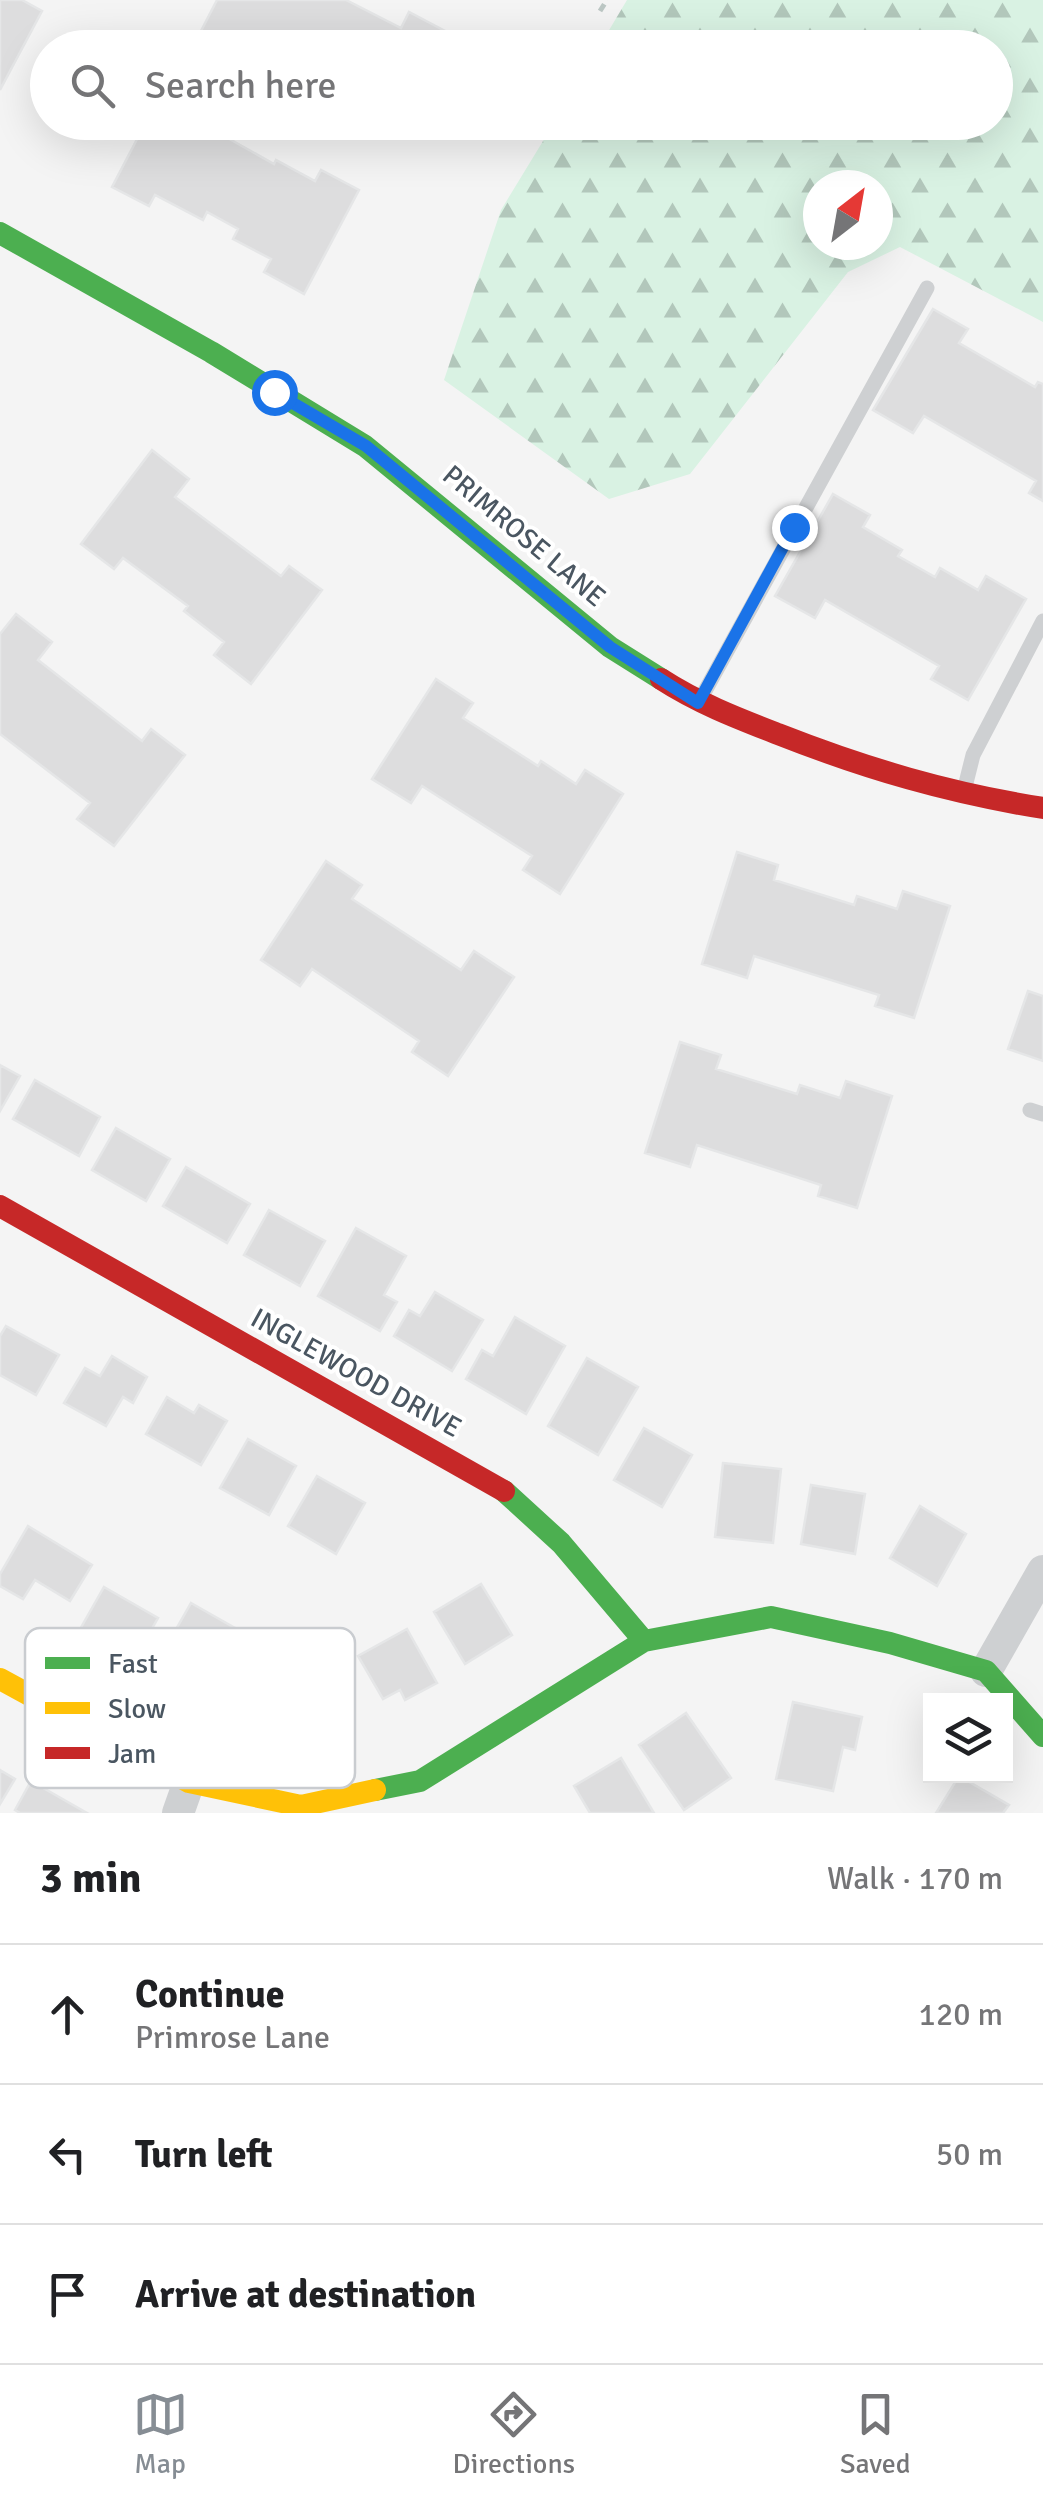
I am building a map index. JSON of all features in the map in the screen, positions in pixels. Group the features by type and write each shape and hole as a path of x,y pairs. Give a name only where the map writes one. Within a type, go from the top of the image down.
{"street":[{"name":"PRIMROSE LANE","path":"0,233 211,352 366,446 610,647 698,703 842,759 964,795 1043,808"},
{"name":"INGLEWOOD DRIVE","path":"0,1206 500,1488 562,1543 644,1641"},
{"path":"986,1671 1043,1571"},
{"path":"184,1798 302,1806 420,1780 644,1641 771,1617 890,1643 986,1671 1043,1736"},
{"path":"0,1679 25,1695"}],"lane":[{"path":"698,703 927,288"},
{"path":"964,795 974,754 1043,621"}],"path":[{"path":"600,11 606,0"}],"green space":[{"path":"627,0 1043,0 1043,322 900,247 893,250 893,170 803,170 803,260 873,260 848,272 690,474 609,499 444,380 501,210 544,140 1013,140 1013,30 609,30"}],"building":[{"path":"0,0 22,0 42,11 0,90"},
{"path":"217,0 346,0 401,28 409,12 443,30 202,30"},
{"path":"137,140 231,140 315,181 321,170 359,190 304,294 264,272 271,259 233,239 238,229 207,212 203,220 155,195 149,206 112,187"},
{"path":"933,309 968,329 959,343 1035,387 1038,382 1043,384 1043,501 1029,493 1036,481 924,416 913,433 873,410"},
{"path":"152,450 189,479 175,497 281,576 289,566 322,590 251,684 214,655 224,642 184,611 188,606 123,558 114,569 81,544"},
{"path":"833,494 870,515 863,527 902,550 898,556 935,577 940,568 978,590 986,576 1026,599 968,700 931,679 939,666 825,600 815,618 775,596"},
{"path":"16,614 52,642 38,660 142,741 151,729 185,755 114,846 77,819 90,803 0,734 0,634"},
{"path":"436,679 473,703 463,718 538,766 541,761 576,784 585,770 623,794 560,894 523,870 532,856 422,786 411,803 372,779"},
{"path":"737,852 778,865 774,880 854,905 857,896 897,909 903,891 950,906 914,1018 875,1006 879,995 754,956 747,978 702,964"},
{"path":"326,861 362,885 352,899 461,970 474,951 514,977 448,1076 412,1052 419,1041 312,969 300,986 261,960"},
{"path":"1028,991 1043,996 1043,1061 1008,1049"},
{"path":"680,1042 721,1055 716,1069 797,1094 800,1085 840,1098 846,1081 892,1096 857,1208 818,1196 821,1185 697,1145 690,1167 645,1153"},
{"path":"0,1065 20,1076 0,1111"},
{"path":"35,1080 100,1117 79,1156 13,1119"},
{"path":"116,1128 170,1159 146,1201 92,1170"},
{"path":"186,1167 250,1204 227,1243 163,1206"},
{"path":"269,1210 325,1241 300,1286 244,1255"},
{"path":"356,1228 406,1256 384,1295 397,1302 380,1331 318,1296"},
{"path":"435,1292 483,1320 452,1371 394,1336 409,1310 420,1316"},
{"path":"515,1317 565,1346 526,1414 466,1379 482,1350 493,1356"},
{"path":"6,1326 59,1355 36,1395 0,1375 0,1336"},
{"path":"112,1356 147,1377 133,1403 123,1397 106,1426 64,1403 85,1368 100,1376"},
{"path":"587,1358 638,1387 598,1455 548,1426"},
{"path":"167,1397 194,1413 199,1405 227,1421 201,1465 146,1434"},
{"path":"644,1428 692,1455 662,1507 614,1480"},
{"path":"248,1439 296,1466 269,1515 220,1488"},
{"path":"723,1463 781,1469 773,1543 715,1537"},
{"path":"317,1476 365,1503 336,1554 288,1526"},
{"path":"811,1485 865,1494 855,1554 801,1544"},
{"path":"920,1506 966,1534 937,1586 890,1558"},
{"path":"28,1526 92,1565 70,1601 35,1580 23,1599 0,1586 0,1574"},
{"path":"481,1584 512,1635 465,1664 434,1612"},
{"path":"104,1587 158,1618 152,1628 81,1628"},
{"path":"191,1603 235,1628 177,1628"},
{"path":"407,1629 437,1683 405,1700 400,1690 383,1699 358,1656"},
{"path":"793,1702 862,1717 855,1750 843,1747 833,1791 776,1779"},
{"path":"686,1713 731,1778 684,1810 639,1745"},
{"path":"621,1758 654,1813 590,1813 574,1786"},
{"path":"0,1770 15,1779 0,1804"},
{"path":"955,1783 971,1783 1009,1805 1003,1813 936,1813"},
{"path":"27,1788 43,1788 87,1813 20,1813 15,1810"}],"traffic: fast":[{"path":"0,233 211,352 365,446 610,647 661,679"},
{"path":"504,1491 561,1543 644,1641"},
{"path":"375,1790 420,1781 644,1641 771,1617 890,1643 986,1671 1043,1736"}],"traffic: slow":[{"path":"0,1679 25,1693"},
{"path":"217,1788 301,1806 375,1790"}],"traffic: jam":[{"path":"661,679 733,716 811,747 941,787 1043,808"},
{"path":"0,1206 504,1491"}],"route":[{"path":"274,392 366,446 610,647 698,703 794,527"}]}
